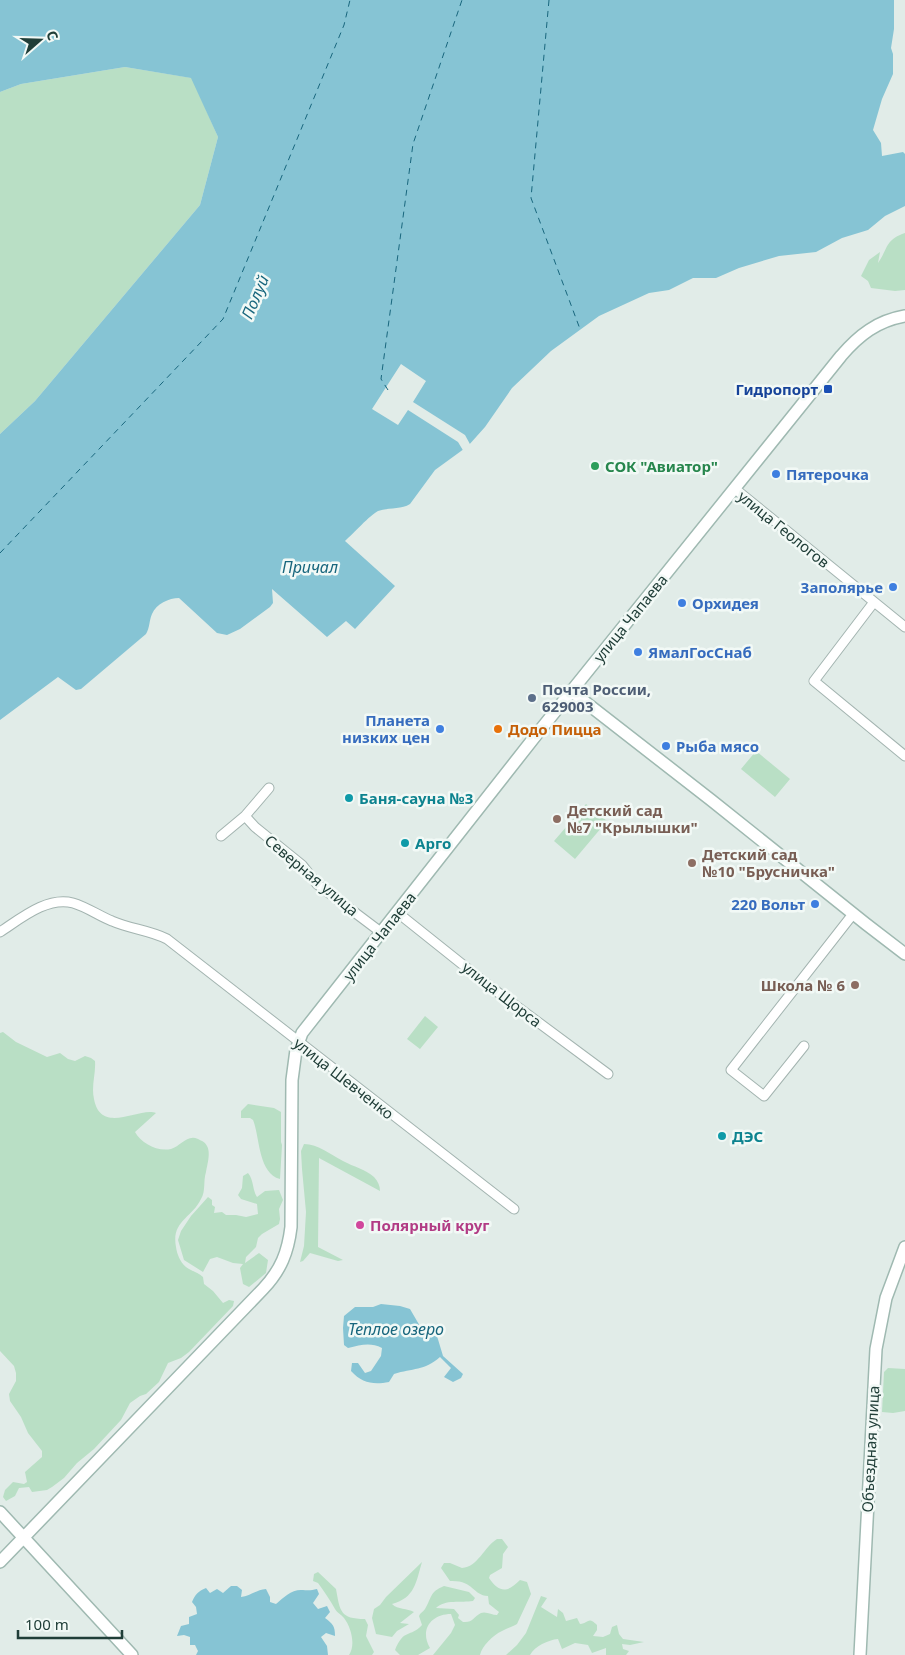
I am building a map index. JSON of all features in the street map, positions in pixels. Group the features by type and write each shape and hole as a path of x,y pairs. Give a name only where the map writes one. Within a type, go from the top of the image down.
{"main road":[{"name":"улица Чапаева","path":"0,1562 22,1537 263,1289 280,1269 288,1250 292,1227 291,1096 294,1058 298,1042 309,1023 803,401 866,331 879,323 905,316"},
{"path":"571,691 905,954"},
{"name":"Объездная улица","path":"860,1655 876,1349 886,1298 905,1247"},
{"path":"0,1512 132,1655"}],"street":[{"name":"улица Геологов","path":"734,488 905,627"},
{"path":"874,602 814,681 905,756"},
{"path":"221,836 245,816 269,788"},
{"name":"Северная улица","path":"245,816 254,827 302,865 318,884 382,933"},
{"name":"улица Шевченко","path":"0,932 32,912 54,903 62,902 80,905 111,921 158,935 175,945 514,1209"},
{"name":"улица Щорса","path":"398,913 492,988 608,1074"},
{"path":"804,1046 764,1096 731,1070 853,914"}],"green space":[{"path":"125,67 192,78 218,137 200,205 35,401 0,434 0,92 21,84"},
{"path":"905,233 905,290 895,291 871,288 868,281 861,276 869,260 880,252 878,263 891,241"},
{"path":"756,751 790,779 775,797 741,769"},
{"path":"586,804 607,821 575,859 554,841"},
{"path":"425,1016 438,1027 420,1049 407,1039"},
{"path":"3,1032 16,1042 47,1057 60,1053 68,1059 75,1061 85,1056 95,1061 93,1094 98,1110 104,1116 112,1118 149,1112 156,1113 135,1132 141,1140 150,1146 166,1150 175,1148 191,1138 201,1140 205,1144 209,1155 203,1193 197,1205 179,1225 175,1238 176,1250 184,1265 203,1277 204,1284 223,1303 229,1300 234,1301 233,1306 189,1352 181,1358 168,1363 159,1382 146,1394 130,1403 121,1420 64,1478 47,1490 32,1492 29,1487 19,1488 15,1496 6,1501 3,1497 5,1490 13,1482 24,1484 27,1482 25,1472 42,1457 42,1451 28,1433 21,1417 10,1401 9,1394 16,1381 16,1373 14,1366 0,1351 0,1033"},
{"path":"248,1104 274,1108 281,1112 280,1179 267,1170 253,1120 241,1118 241,1111"},
{"path":"304,1144 319,1148 371,1174 378,1182 380,1191 319,1158 318,1247 343,1260 338,1261 310,1253 300,1262 304,1246 306,1212 301,1151"},
{"path":"248,1173 257,1197 265,1191 279,1190 283,1200 279,1209 279,1224 258,1238 256,1247 246,1257 245,1263 259,1253 268,1260 266,1273 249,1287 243,1284 240,1268 243,1264 233,1263 217,1257 210,1259 203,1272 184,1260 178,1240 181,1231 191,1216 208,1197 212,1200 212,1205 215,1207 214,1213 222,1212 226,1215 246,1217 258,1214 257,1204 241,1199 238,1195 242,1188 243,1176"},
{"path":"888,1368 905,1369 905,1411 882,1412 884,1372"},
{"path":"497,1539 502,1539 508,1547 503,1554 502,1568 490,1575 489,1578 497,1587 504,1590 512,1587 520,1580 527,1582 531,1594 517,1624 492,1638 485,1645 480,1655 433,1655 451,1633 455,1625 451,1614 444,1615 429,1624 426,1635 430,1648 418,1655 400,1655 395,1650 398,1643 404,1636 422,1625 419,1615 425,1609 433,1593 439,1588 444,1586 469,1592 475,1598 473,1601 444,1603 436,1608 454,1609 459,1615 458,1618 463,1622 471,1621 483,1613 497,1615 499,1612 489,1604 488,1596 479,1593 464,1583 450,1581 441,1568 444,1563 450,1563 462,1568 468,1567"},
{"path":"422,1562 416,1582 410,1593 406,1598 392,1604 414,1612 400,1623 409,1624 397,1631 392,1637 376,1634 372,1618 374,1609"},
{"path":"318,1572 336,1589 340,1608 346,1615 357,1619 365,1619 368,1625 366,1636 374,1652 372,1655 349,1655 352,1646 352,1636 349,1626 318,1583 313,1581 314,1574"},
{"path":"541,1596 547,1598 541,1607 557,1617 558,1609 563,1613 566,1621 577,1618 580,1624 590,1620 594,1622 597,1625 597,1630 593,1636 603,1637 610,1634 612,1627 617,1625 619,1634 623,1639 644,1642 630,1645 622,1644 623,1649 629,1651 626,1655 606,1655 606,1648 592,1653 588,1645 575,1643 562,1649 558,1639 542,1644 530,1655 506,1655 526,1633"}],"water":[{"path":"0,0 894,0 894,29 891,48 893,54 893,74 882,99 873,130 881,143 882,156 903,152 905,154 905,206 885,216 868,230 842,238 816,252 779,256 739,268 716,278 693,278 669,290 649,293 599,316 551,351 512,388 485,427 468,446 435,470 410,504 378,511 345,541 395,586 355,629 346,621 327,637 272,589 273,603 270,607 240,629 227,635 217,633 179,598 171,599 163,602 154,610 146,634 81,689 76,690 58,677 0,720 0,434 35,401 200,205 218,137 191,78 125,67 21,84 0,92"},
{"name":"Теплое озеро","path":"381,1304 410,1309 424,1333 437,1336 443,1356 463,1374 461,1378 453,1382 444,1377 451,1368 440,1357 429,1365 394,1374 389,1382 368,1382 355,1375 351,1371 352,1363 358,1363 365,1373 371,1371 381,1356 382,1348 361,1345 348,1348 344,1345 344,1316 355,1307 373,1307"},
{"path":"231,1586 237,1586 242,1590 241,1597 266,1589 270,1602 276,1604 294,1591 317,1589 319,1594 313,1603 318,1609 327,1606 330,1612 325,1618 332,1624 335,1630 335,1636 326,1633 321,1637 327,1646 328,1655 196,1655 198,1651 195,1645 190,1645 190,1637 184,1635 177,1636 181,1626 189,1624 189,1617 197,1614 196,1607 192,1602 193,1600 199,1592 206,1588 210,1593 217,1589 223,1593"}],"pier":[{"path":"401,364 426,381 413,402 465,435 471,446 464,452 458,442 408,410 398,425 372,409"}],"ferry route":[{"path":"0,553 223,319 344,25 350,0"},
{"path":"388,390 381,379 413,144 462,0"},
{"path":"549,0 531,198 580,329"}],"place":[{"name":"Гидропорт","path":"828,389"},
{"name":"СОК \"Авиатор\"","path":"595,466"},
{"name":"Пятерочка","path":"776,474"},
{"name":"Заполярье","path":"893,587"},
{"name":"Орхидея","path":"682,603"},
{"name":"ЯмалГосСнаб","path":"638,652"},
{"name":"Почта России, 629003","path":"532,698"},
{"name":"Планета низких цен","path":"440,729"},
{"name":"Додо Пицца","path":"498,729"},
{"name":"Рыба мясо","path":"666,746"},
{"name":"Баня-сауна №3","path":"349,798"},
{"name":"Детский сад №7 \"Крылышки\"","path":"557,819"},
{"name":"Арго","path":"405,843"},
{"name":"Детский сад №10 \"Брусничка\"","path":"692,863"},
{"name":"220 Вольт","path":"815,904"},
{"name":"Школа № 6","path":"855,985"},
{"name":"ДЭС","path":"722,1136"},
{"name":"Полярный круг","path":"360,1225"}],"water label":[{"name":"Полуй","path":"255,297"},
{"name":"Причал","path":"310,567"}]}
